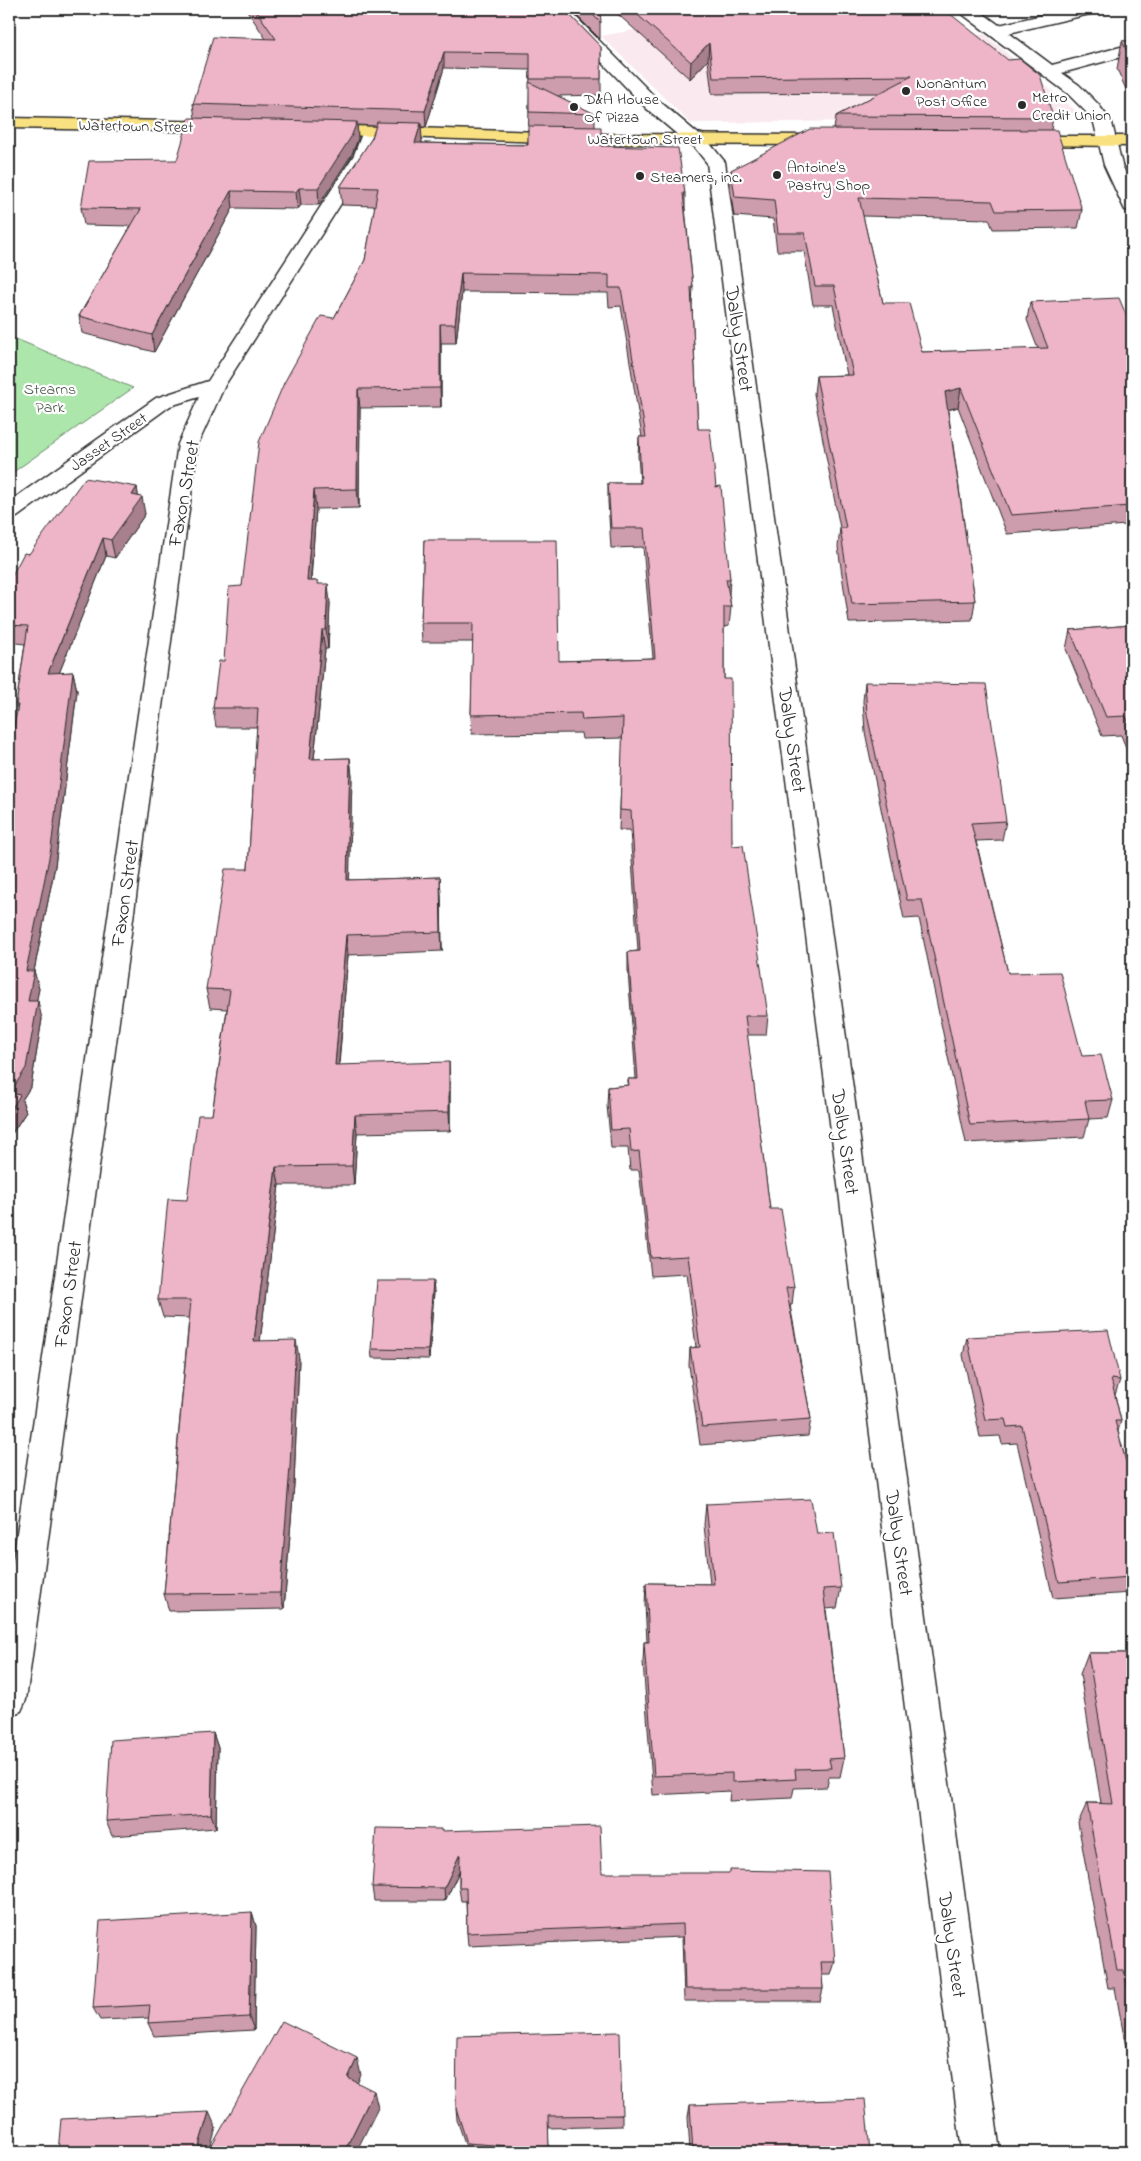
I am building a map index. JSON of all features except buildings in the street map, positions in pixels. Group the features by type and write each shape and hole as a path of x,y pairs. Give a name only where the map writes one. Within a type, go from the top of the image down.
{"main road":[{"name":"Watertown Street","path":"9,122 243,128"},
{"name":"Watertown Street","path":"302,130 606,138 840,140"},
{"path":"1008,141 1132,142"}],"street":[{"name":"Dalby Street","path":"559,9 652,104 694,138 716,162 981,2152"},
{"path":"967,9 1073,89 1092,108 1103,123 1113,166 1132,206"},
{"path":"996,31 1088,9"},
{"path":"1048,71 1132,49"},
{"name":"Faxon Street","path":"9,1700 188,444 215,385 363,155 370,132"},
{"name":"Jasset Street","path":"9,512 163,402 215,385"}],"shaded area":[{"path":"751,9 839,61 984,34 1076,111 1061,119 690,123 601,36"}],"green space":[{"name":"Stearns Park","path":"9,336 133,388 9,475"}],"place":[{"name":"Nonantum Post Office","path":"906,91"},
{"name":"Metro Credit Union","path":"1022,105"},
{"name":"D&A House Of Pizza","path":"574,107"},
{"name":"Antoine's Pastry Shop","path":"777,175"},
{"name":"Steamers, inc.","path":"640,176"}]}
